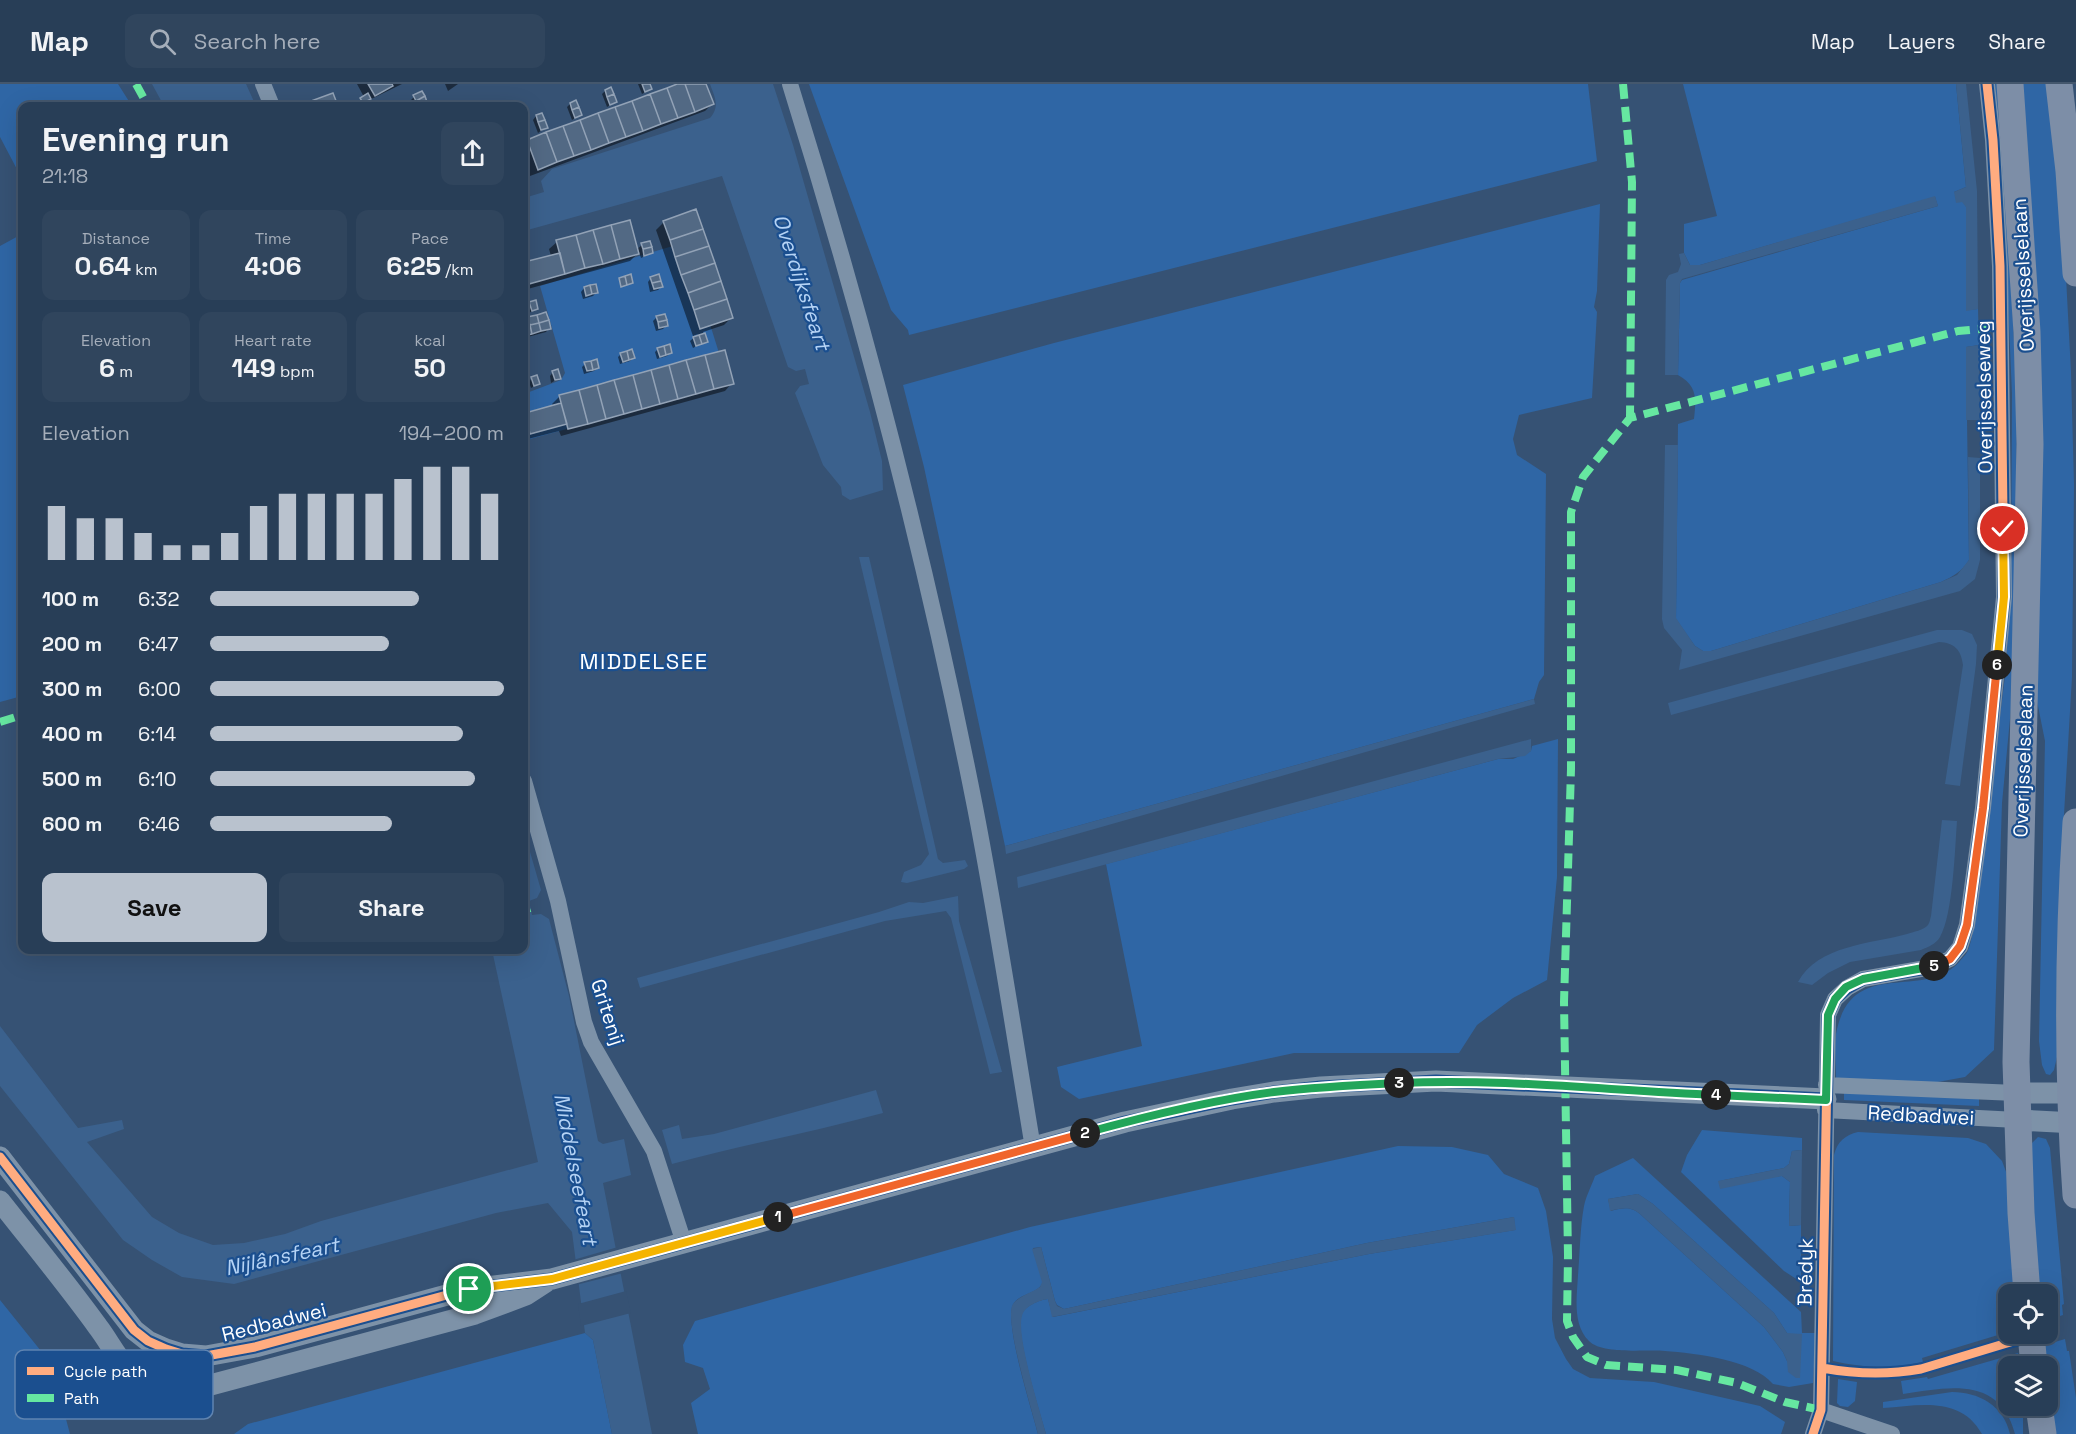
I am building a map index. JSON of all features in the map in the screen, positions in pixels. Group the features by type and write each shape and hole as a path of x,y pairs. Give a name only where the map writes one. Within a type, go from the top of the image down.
{"main road":[{"name":"Overijsselselaan","path":"2010,84 2025,298 2030,444 2016,1093 2020,1213 2026,1284"},
{"path":"2059,84 2076,273"},
{"path":"2076,822 2070,969 2076,1196"},
{"path":"2040,1416 2043,1434"}],"street":[{"path":"790,84 870,358 918,545 975,807 1033,1148"},
{"name":"Overijsselseweg","path":"1826,1098 1828,1015 1835,999 1846,987 1863,979 1932,967 1950,959 1960,946 1967,925 1983,808 2004,597 2000,266 1993,140 1987,84"},
{"path":"265,85 271,102"},
{"name":"Gritenij","path":"528,795 558,902 584,1022 591,1042 654,1151 684,1243"},
{"name":"Redbadwei","path":"213,1355 236,1352 469,1289 552,1279 1125,1122 1274,1092 1436,1081 1634,1092 1826,1098 2016,1093"},
{"path":"2016,1093 2073,1093"},
{"name":"Redbadwei","path":"1826,1098 2017,1120"},
{"name":"Brédyk","path":"1813,1434 1821,1410 1826,1098"},
{"path":"2017,1120 2074,1123"},
{"name":"Redbadwei","path":"0,1157 134,1330 148,1341 172,1350"},
{"name":"Redbadwei","path":"0,1201 114,1350"},
{"name":"Redbadwei","path":"213,1384 475,1314 526,1295 552,1279"},
{"path":"1821,1410 1892,1434"}],"shaded area":[{"path":"0,84 118,84 129,102 18,102 18,171 0,137"},
{"path":"809,84 1588,84 1597,161 909,335 908,330 891,310"},
{"path":"1683,84 1956,84 1966,187 1954,192 1966,207 1966,310 1978,309 1979,345 1966,347 1969,560 1966,564 1957,573 1941,582 1711,651 1703,651 1695,646 1676,619 1678,424 1694,419 1695,405 1692,388 1685,379 1678,375 1680,283 1682,280 1938,206 1935,197 1700,265 1690,265 1684,253 1684,224 1717,216"},
{"path":"1995,84 1999,84 2005,139 2017,411 2014,677 2002,803 1994,1050 1965,1077 1932,1083 1836,1080 1836,1034 1844,1010 1857,995 1872,987 1928,979 1945,973 1967,953 1974,927 2005,676 2011,589 2012,394 2001,139"},
{"path":"2022,84 2048,84 2065,258 2071,372 2074,485 2072,677 2061,866 2057,1057 2054,1070 2050,1075 2046,1074 2042,1065 2039,1041 2045,741 2036,696 2036,280"},
{"path":"1600,204 1592,398 1519,415 1513,439 1517,455 1546,474 1544,675 1539,682 1534,699 1005,846 924,467 903,385 1054,343"},
{"path":"18,236 18,697 0,702 0,246"},
{"path":"696,239 709,321 729,385 530,439 528,392 561,380 565,373 540,286"},
{"path":"1558,739 1557,877 1547,980 1513,998 1477,1025 1459,1053 1294,1053 1079,1099 1061,1087 1057,1067 1142,1046 1106,864 1498,759 1513,759 1531,751 1532,746"},
{"path":"1844,1093 1979,1098 1979,1106 1844,1100"},
{"path":"1702,1130 1802,1138 1802,1150 1792,1151 1789,1164 1784,1168 1719,1181 1782,1176 1790,1182 1789,1226 1801,1225 1801,1282 1784,1271 1681,1172 1687,1155"},
{"path":"1858,1132 1968,1138 1986,1144 2002,1161 2008,1177 2015,1284 1998,1284 1998,1335 1922,1358 1923,1362 1900,1366 1878,1367 1833,1361 1834,1155 1837,1146 1849,1135"},
{"path":"2038,1137 2046,1139 2050,1148 2064,1304 2062,1305 2063,1315 2058,1317 2058,1284 2037,1284 2030,1160 2032,1143"},
{"path":"1398,1146 1452,1147 1488,1155 1504,1174 1538,1188 1546,1211 1553,1257 1552,1319 1555,1338 1573,1369 1590,1378 1654,1382 1760,1406 1785,1422 1781,1434 1046,1434 1029,1374 1020,1326 1023,1312 1036,1302 1048,1299 1053,1317 1369,1254 1515,1230 1514,1217 1367,1243 1064,1309 1055,1301 1041,1247 1033,1248 1043,1282 1037,1289 1017,1300 1011,1312 1015,1346 1038,1434 698,1434 691,1403 710,1389 703,1368 685,1362 683,1345 695,1321 1030,1227"},
{"path":"1633,1158 1801,1312 1802,1333 1816,1333 1813,1383 1789,1387 1773,1384 1752,1369 1723,1359 1677,1352 1614,1350 1589,1341 1580,1326 1577,1301 1584,1206 1595,1176","holes":["1638,1194 1653,1204 1774,1313 1787,1333 1787,1361 1764,1327 1640,1214 1626,1208 1611,1211 1608,1199"]},
{"path":"0,1300 40,1350 15,1350 15,1419 66,1419 70,1434 0,1434"},
{"path":"585,1333 593,1340 612,1434 234,1434 248,1424"},
{"path":"2065,1339 2067,1351 2069,1351 2076,1398 2076,1434 2054,1434 2052,1416 2058,1416 2058,1356 2046,1356 2045,1345 2058,1344 2058,1341"},
{"path":"1998,1359 1998,1402 1985,1394 1955,1388 1903,1394 1901,1381 1927,1377 1928,1379"},
{"path":"1838,1379 1857,1382 1855,1401 1848,1407 1837,1403"},
{"path":"1952,1392 1972,1395 1989,1402 1996,1408 1998,1416 2002,1416 2007,1424 2010,1434 1982,1434 1963,1413 1951,1408 1911,1405 1883,1408 1883,1402"},
{"path":"2008,1416 2023,1416 2023,1434 2015,1434"}],"water":[{"path":"152,84 246,84 254,102 162,102"},
{"name":"Overdijksfeart","path":"710,84 773,84 793,145 870,412 882,461 883,490 850,500 842,495 841,487 823,465 795,393 800,386 809,384 805,369 796,371 788,367 722,176 528,230 528,197 544,192 541,181 552,169 710,118 716,106"},
{"path":"1956,84 1966,84 1977,191 1978,309 1966,311 1966,207 1962,202 1956,203 1954,192 1966,187"},
{"path":"1935,196 1938,206 1682,279 1680,283 1678,375 1665,375 1666,280 1669,275 1678,272 1681,264 1679,254 1684,253 1690,265 1700,265"},
{"path":"1979,345 1980,420 1966,420 1966,347"},
{"path":"1665,445 1678,445 1676,618 1695,646 1703,651 1711,651 1941,582 1957,575 1969,560 1968,457 1980,458 1980,560 1975,579 1960,591 1679,670 1682,650 1664,628 1662,619"},
{"path":"859,557 869,557 938,859 943,863 965,860 968,866 964,869 907,883 901,882 904,872 921,865 929,854"},
{"path":"1937,630 1962,630 1972,634 1977,645 1960,786 1945,784 1963,665 1961,655 1953,645 1939,642 1671,715 1668,703"},
{"path":"1534,699 1535,704 1006,854 1005,846"},
{"path":"1531,739 1531,751 1525,756 1498,759 1018,888 1017,877"},
{"path":"1942,820 1957,821 1951,898 1940,937 1932,945 1921,950 1850,962 1828,973 1812,985 1798,982 1818,960 1832,953 1915,932 1928,925"},
{"path":"528,845 541,890 537,898 529,901 532,915 541,914 549,919 569,996 598,1141 603,1144 624,1139 631,1175 603,1183 652,1434 612,1434 593,1340 585,1333 572,1232 548,1203 496,1213 234,1284 182,1277 123,1240 0,1086 0,1026 78,1128 122,1120 124,1129 87,1142 152,1217 179,1233 213,1245 244,1243 285,1234 321,1221 538,1162 493,954 528,954"},
{"path":"958,896 959,921 1002,1072 990,1074 951,918 946,911 885,921 640,988 637,978 909,902 923,903"},
{"path":"876,1090 883,1113 672,1164 662,1130 679,1125 682,1139 714,1134"},
{"path":"1802,1150 1801,1225 1789,1226 1790,1182 1782,1176 1720,1189 1718,1181 1784,1168 1789,1164 1792,1151"},
{"path":"1638,1194 1653,1204 1774,1313 1787,1333 1802,1334 1800,1378 1788,1372 1783,1352 1764,1327 1640,1214 1626,1208 1610,1211 1608,1199"},
{"path":"1514,1217 1516,1230 1369,1254 1052,1317 1048,1299 1037,1302 1023,1312 1021,1326 1025,1356 1046,1434 1038,1434 1015,1346 1011,1313 1016,1301 1040,1287 1042,1282 1032,1249 1041,1247 1055,1301 1057,1306 1064,1309 1367,1243"}],"pier":[{"path":"618,1247 623,1273 576,1285 573,1260"},
{"path":"626,1291 631,1313 581,1326 578,1304"}],"building":[{"path":"368,84 392,84 393,86 375,96"},
{"path":"642,84 650,84 652,89 645,92"},
{"path":"685,84 695,112 678,118 667,88"},
{"path":"685,84 706,84 714,104 695,112"},
{"path":"611,87 614,94 607,97 605,90"},
{"path":"667,88 678,118 661,124 650,94"},
{"path":"422,91 425,96 416,101 413,95"},
{"path":"333,93 336,102 308,102"},
{"path":"368,93 371,99 362,102 360,98"},
{"path":"614,94 617,102 610,105 607,97"},
{"path":"650,94 661,124 643,131 632,101"},
{"path":"425,96 427,102 417,102"},
{"path":"576,100 579,107 572,110 570,103"},
{"path":"632,101 643,131 626,137 615,107"},
{"path":"579,107 582,115 575,118 572,110"},
{"path":"615,107 626,137 609,143 598,113"},
{"path":"542,113 545,120 538,122 536,115"},
{"path":"598,113 609,143 591,150 580,120"},
{"path":"545,120 548,128 541,130 538,122"},
{"path":"580,120 591,150 574,156 563,126"},
{"path":"563,126 574,156 557,162 546,132"},
{"path":"546,132 557,162 538,170 528,140"},
{"path":"696,209 703,229 670,240 663,221"},
{"path":"630,220 639,254 620,259 611,225"},
{"path":"611,225 620,259 603,264 593,230"},
{"path":"703,229 709,246 675,257 670,240"},
{"path":"593,230 603,264 585,268 576,235"},
{"path":"576,235 585,268 565,274 556,240"},
{"path":"650,241 652,247 643,249 641,243"},
{"path":"709,246 715,263 681,275 675,257"},
{"path":"652,247 653,253 644,256 643,249"},
{"path":"560,253 565,274 529,284 528,261"},
{"path":"715,263 721,281 688,293 681,275"},
{"path":"631,274 633,283 627,285 625,276"},
{"path":"659,274 661,281 652,283 650,277"},
{"path":"625,276 627,285 621,287 619,278"},
{"path":"661,281 663,287 654,289 652,283"},
{"path":"721,281 727,299 694,310 688,293"},
{"path":"596,284 598,293 592,294 590,285"},
{"path":"590,285 592,294 586,296 584,287"},
{"path":"727,299 733,318 700,329 694,310"},
{"path":"536,300 538,309 532,311 529,302"},
{"path":"546,312 549,320 539,323 537,315"},
{"path":"665,314 667,320 658,322 656,316"},
{"path":"537,315 539,323 530,325 528,317"},
{"path":"549,320 551,329 541,331 539,323"},
{"path":"667,320 668,326 659,328 658,322"},
{"path":"539,323 541,331 532,334 530,325"},
{"path":"530,325 532,334 528,335 528,326"},
{"path":"705,333 708,342 702,344 699,335"},
{"path":"699,335 702,344 696,346 693,337"},
{"path":"670,344 672,353 666,355 664,346"},
{"path":"664,346 666,355 660,357 657,348"},
{"path":"632,349 635,358 629,360 627,351"},
{"path":"725,350 734,384 714,389 705,355"},
{"path":"627,351 629,360 623,362 620,353"},
{"path":"705,355 714,389 696,394 686,360"},
{"path":"597,359 599,368 593,370 591,361"},
{"path":"686,360 696,394 678,399 669,365"},
{"path":"591,361 593,370 587,371 584,362"},
{"path":"669,365 678,399 660,404 651,370"},
{"path":"558,369 561,379 555,380 552,371"},
{"path":"651,370 660,404 642,409 633,375"},
{"path":"537,375 540,384 534,386 531,377"},
{"path":"633,375 642,409 624,414 614,380"},
{"path":"614,380 624,414 606,419 597,385"},
{"path":"597,385 606,419 588,424 579,390"},
{"path":"579,390 588,424 568,429 559,395"},
{"path":"561,403 567,424 530,434 528,412"}],"marked path":[{"path":"136,84 146,102"},
{"path":"1623,84 1632,182 1630,418"},
{"path":"1821,1410 1785,1402 1737,1383 1677,1370 1606,1365 1587,1357 1573,1337 1567,1321 1564,1002 1571,769 1571,512 1583,477 1630,418 1958,331 2001,327"},
{"path":"0,722 18,716"}],"cycle path":[{"path":"1813,1434 1821,1410 1828,1015 1835,999 1847,988 1863,979 1932,967 1950,959 1960,947 1967,925 1983,808 2004,597 2000,266 1993,140 1987,84"},
{"path":"213,1355 255,1347 469,1289 552,1279 1125,1122 1274,1092 1321,1087 1436,1081 1826,1099"},
{"path":"0,1157 134,1330 148,1341 169,1350"},
{"path":"1822,1368 1872,1373 1921,1369 2004,1344"}],"district":[{"name":"MIDDELSEE","path":"644,661"}],"route":[{"path":"469,1289 552,1279 1125,1122 1274,1092 1436,1081 1826,1100 1828,1015 1835,999 1846,987 1863,979 1932,967 1950,959 1960,946 1967,925 1983,808 2004,597 2003,529"}],"water label":[{"name":"Middelseefeart","path":"576,1169"},
{"name":"Nijlânsfeart","path":"282,1256"}]}
